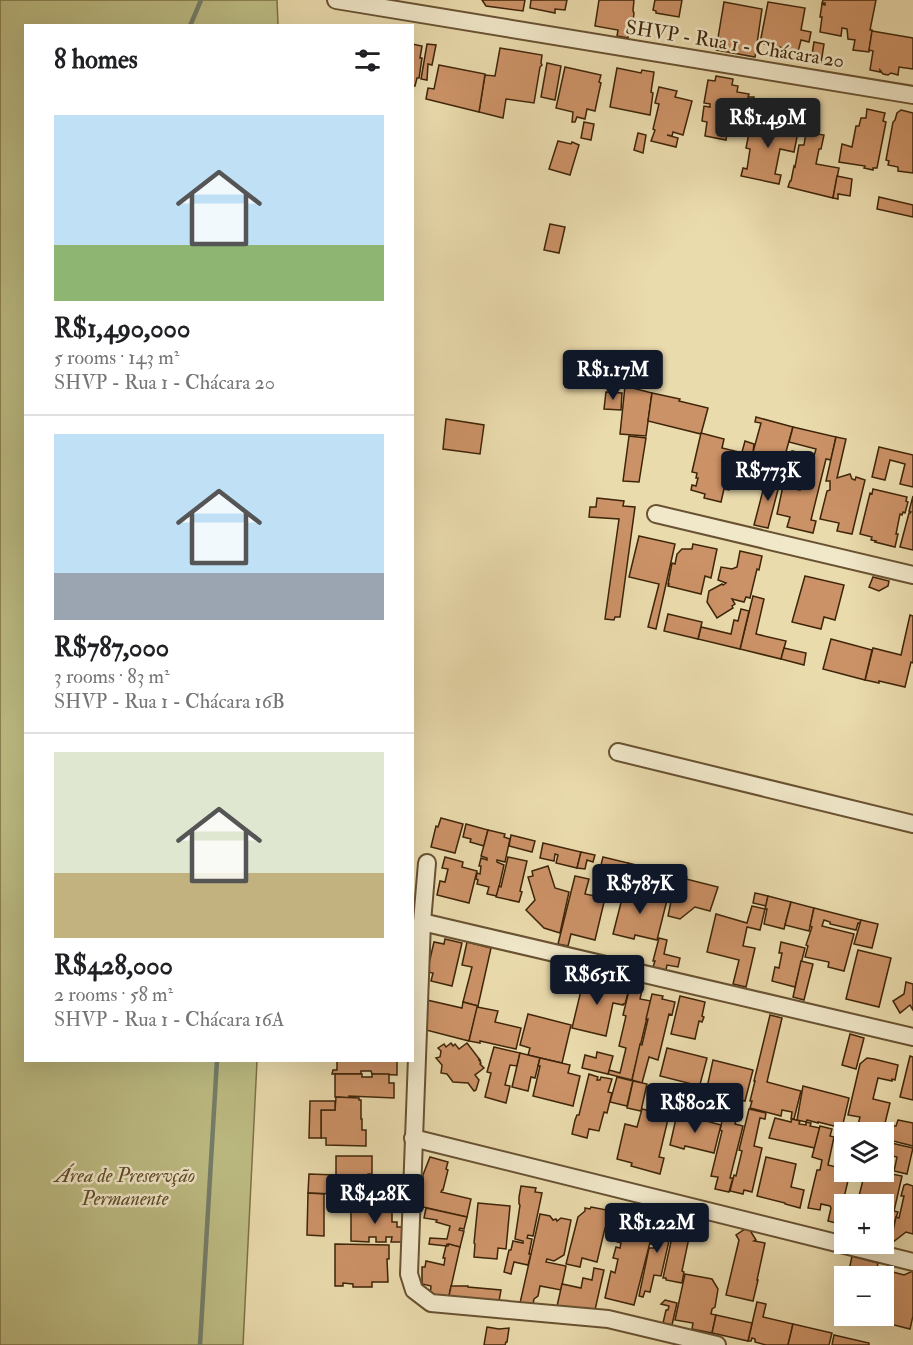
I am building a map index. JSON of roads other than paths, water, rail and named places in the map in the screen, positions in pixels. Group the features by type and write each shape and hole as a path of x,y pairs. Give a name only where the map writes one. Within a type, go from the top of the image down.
{"street":[{"name":"SHVP - Rua 1 - Chácara 20","path":"336,0 913,94"},
{"path":"656,514 913,575"},
{"path":"618,752 913,824"},
{"path":"427,863 422,922 413,1138 409,1274 414,1290 430,1303 608,1319 717,1345"},
{"path":"422,922 913,1037"},
{"path":"413,1138 913,1262"}],"waterway":[{"path":"191,24 201,0"},
{"path":"200,1345 217,1062"}],"park label":[{"name":"Área de Preservção Permanente","path":"125,1186"}]}
